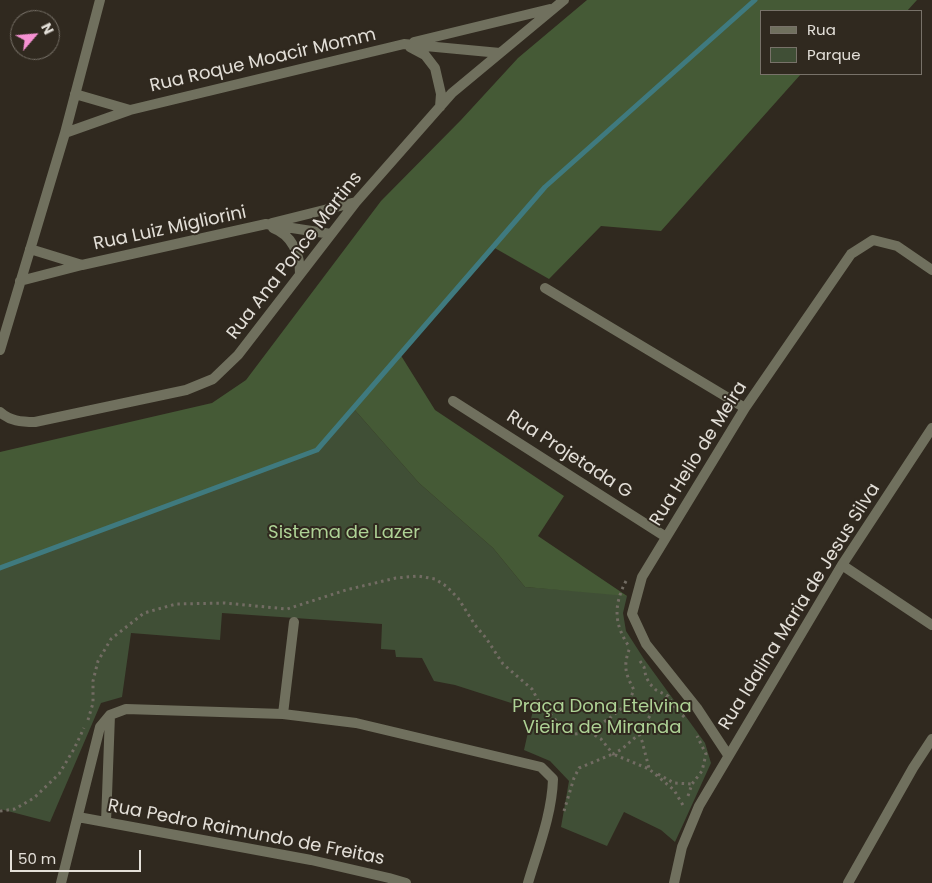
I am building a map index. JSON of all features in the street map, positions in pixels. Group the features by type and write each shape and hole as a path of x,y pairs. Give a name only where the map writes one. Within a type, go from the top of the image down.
{"street":[{"path":"0,350 66,133 100,0"},
{"name":"Rua Ana Ponce Martins","path":"0,412 18,422 35,422 186,390 213,379 238,355 356,202 452,93 564,0"},
{"name":"Rua Roque Moacir Momm","path":"66,133 130,110 554,8"},
{"name":"Rua Roque Moacir Momm","path":"404,44 500,53"},
{"name":"Rua Roque Moacir Momm","path":"404,44 426,56 435,68 442,94 440,107"},
{"name":"Rua Roque Moacir Momm","path":"75,94 130,110"},
{"name":"Rua Luiz Migliorini","path":"20,281 356,202"},
{"name":"Rua Luiz Migliorini","path":"266,224 331,234"},
{"name":"Rua Luiz Migliorini","path":"266,224 291,240 298,254 300,274"},
{"name":"Rua Helio de Meira","path":"728,754 697,708 646,644 632,614 642,577 744,408 851,254 873,240 897,246 932,270"},
{"name":"Rua Luiz Migliorini","path":"30,249 82,265"},
{"path":"545,288 744,408"},
{"name":"Rua Projetada G","path":"453,401 666,537"},
{"name":"Rua Idalina Maria de Jesus Silva","path":"674,883 682,847 699,806 728,754 842,566 932,428"},
{"path":"842,566 932,626"},
{"path":"283,714 294,622"},
{"path":"62,883 100,727 110,715 126,709 283,714 356,723 541,766 553,779 552,794 528,883"},
{"path":"106,822 110,715"},
{"path":"848,883 912,768 932,739"},
{"name":"Rua Pedro Raimundo de Freitas","path":"78,817 311,860 406,883"}],"path":[{"path":"629,575 619,594 616,614 622,635 633,651"},
{"path":"630,647 625,668 634,690 628,703 589,732 601,739 613,754 649,769 674,783 692,784"},
{"path":"637,655 650,684 656,690 668,696 688,722"},
{"path":"564,814 574,778 579,768 622,749 639,734 651,714 668,696"},
{"path":"639,734 649,769 674,790 684,807 692,784 702,771 706,754 696,735"}],"green space":[{"path":"587,0 917,0 908,10 760,10 760,75 800,75 661,231 601,226 549,279 493,247 400,354 435,410 564,496 538,536 627,596 525,587 493,548 419,483 353,408 317,450 0,567 0,452 212,403 246,380 381,201 461,120 518,58"},
{"name":"Sistema de Lazer","path":"353,408 419,483 493,548 525,587 627,596 623,613 626,631 705,743 711,763 675,842 661,830 624,812 607,846 561,827 569,781 550,761 524,750 533,710 455,685 434,681 422,658 396,657 395,650 381,649 382,624 222,613 220,640 131,633 122,697 101,703 50,822 0,809 0,568 317,450"}],"waterway":[{"path":"0,568 317,450 545,187 755,0"}],"park label":[{"name":"Praça Dona Etelvina Vieira de Miranda","path":"602,718"}]}
